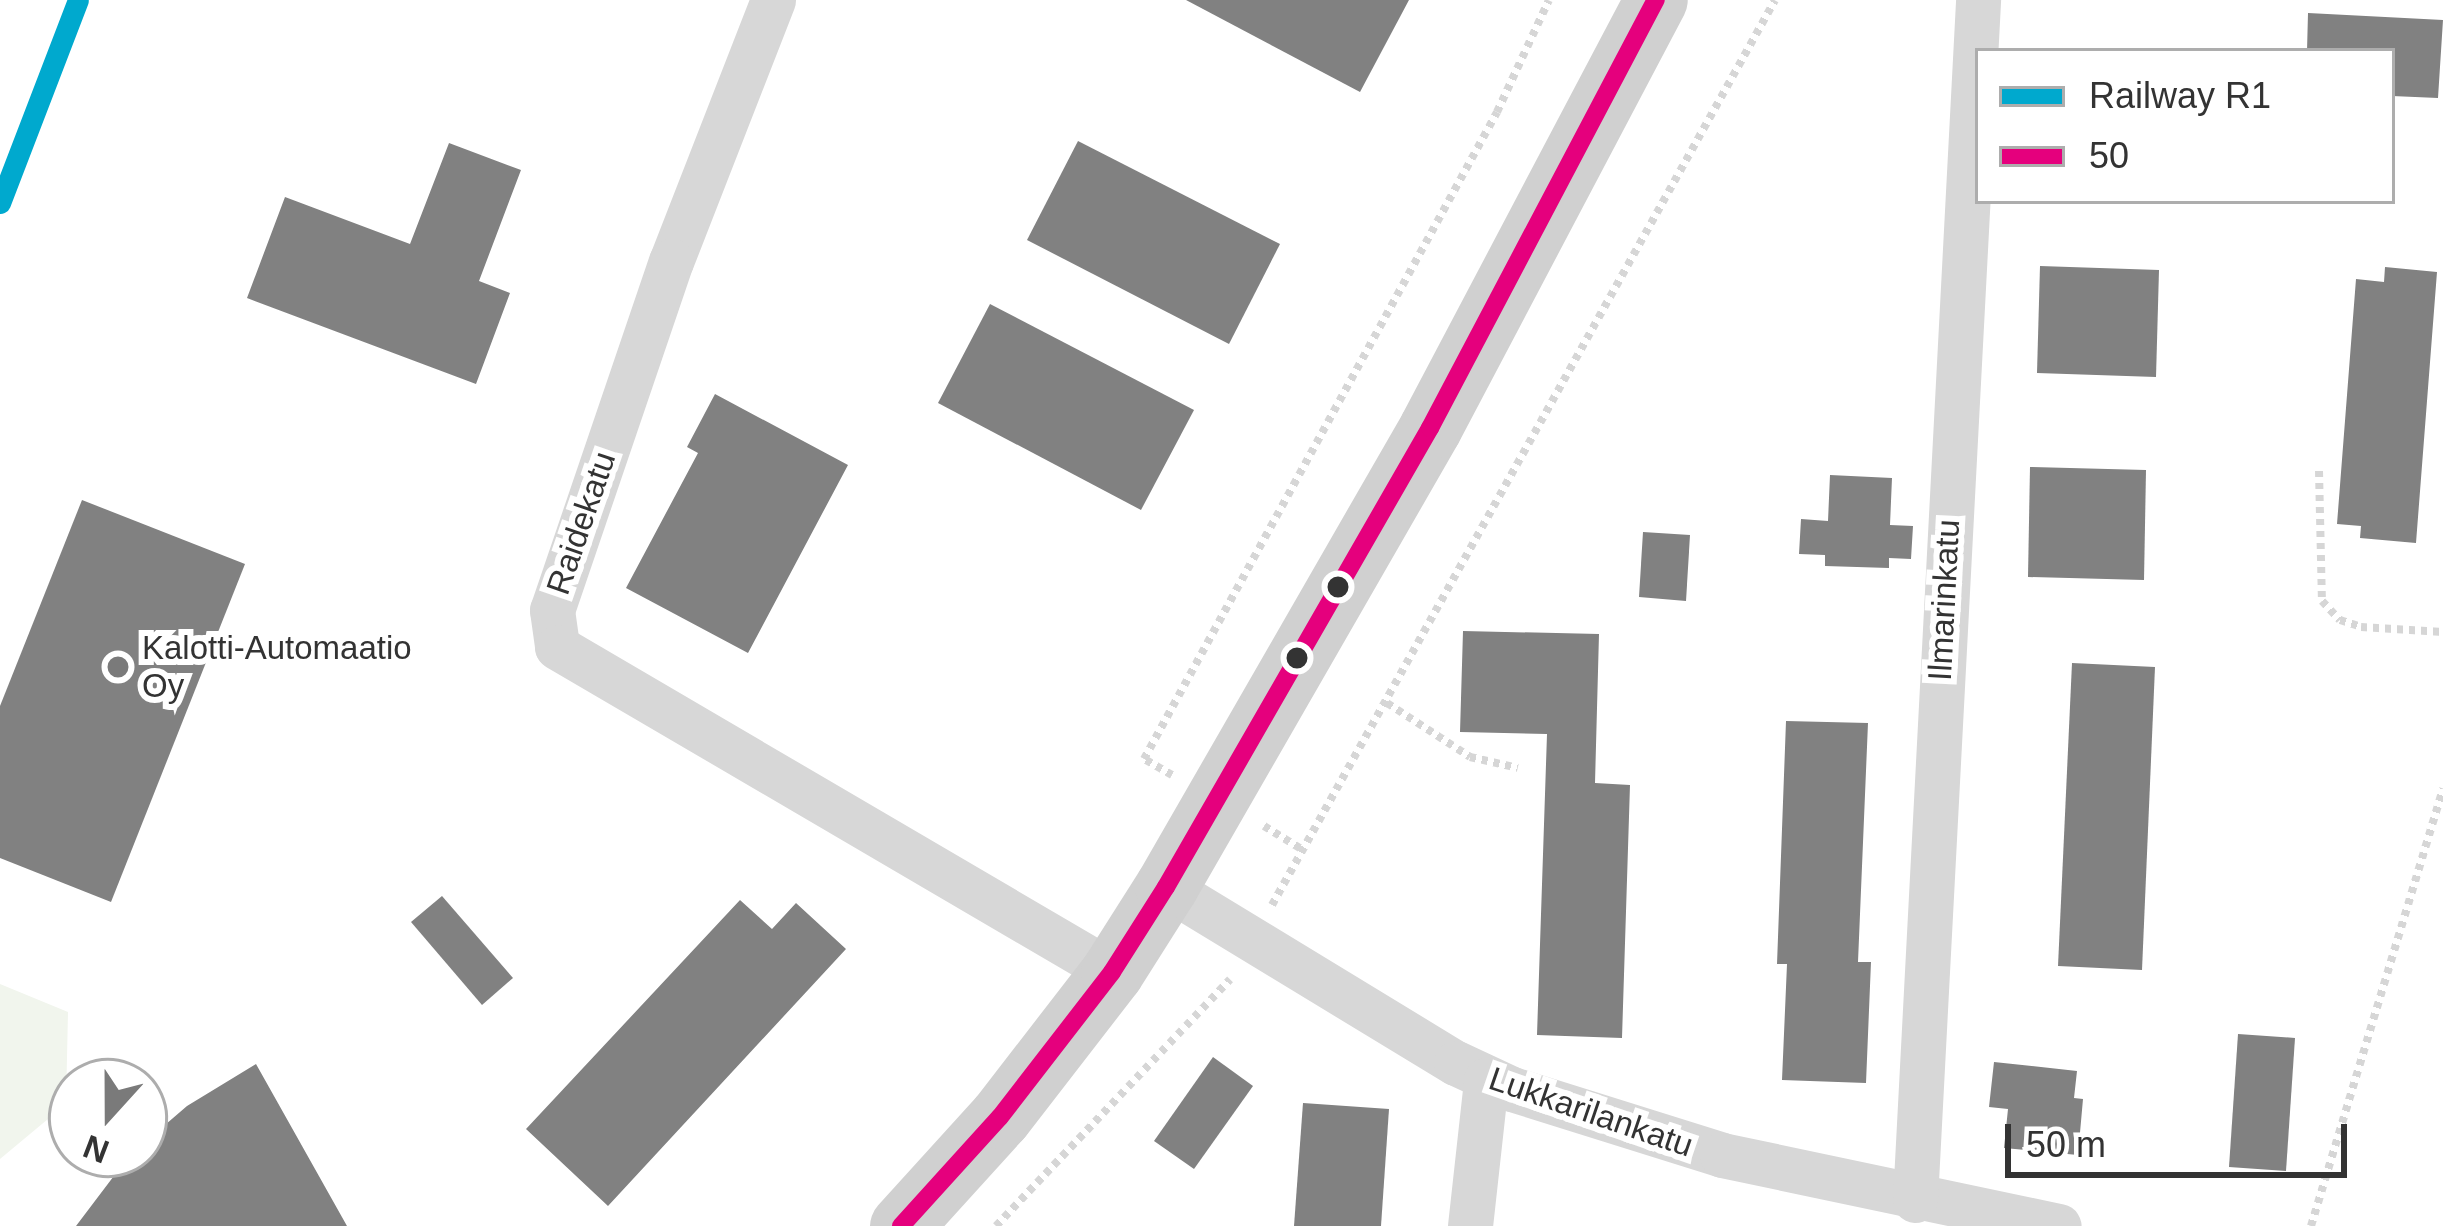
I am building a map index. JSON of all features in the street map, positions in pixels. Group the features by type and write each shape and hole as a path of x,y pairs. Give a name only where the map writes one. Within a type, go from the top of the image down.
{"main road":[{"path":"901,1226 1000,1117 1112,972 1166,887 1430,428 1656,0"}],"street":[{"name":"Raidekatu","path":"773,0 670,261 552,610 557,647 1112,972"},
{"name":"Ilmarinkatu","path":"1975,48 1978,0"},
{"name":"Ilmarinkatu","path":"1915,1200 1975,57"},
{"name":"Lukkarilankatu","path":"1166,887 1486,1079 1643,1135 1915,1200 2059,1226"},
{"path":"1470,1226 1486,1079"}],"path":[{"path":"1144,759 1497,112 1549,0"},
{"path":"1271,906 1775,0"},
{"path":"2319,471 2318,581 2323,601 2340,620 2361,627 2443,632"},
{"path":"1387,703 1470,758 1518,768"},
{"path":"2312,1226 2443,788"},
{"path":"1267,828 1304,850"},
{"path":"996,1226 1236,972"}],"shaded area":[{"path":"0,984 68,1012 67,1058 48,1058 48,1119 0,1159"}],"building":[{"path":"1186,0 1409,0 1360,92"},
{"path":"2308,13 2443,20 2438,98 2395,96 2395,48 2307,48"},
{"path":"1078,141 1280,244 1229,344 1027,240"},
{"path":"449,143 521,170 479,281 510,293 476,384 247,298 285,197 410,244"},
{"path":"2040,266 2159,270 2156,377 2037,373"},
{"path":"2385,267 2437,272 2416,543 2360,538 2361,526 2337,524 2356,279 2384,282"},
{"path":"990,304 1194,410 1141,510 938,403"},
{"path":"715,394 848,465 748,653 626,588 698,453 687,447"},
{"path":"2030,467 2146,470 2144,580 2028,577"},
{"path":"1830,475 1892,478 1890,525 1913,526 1911,559 1889,558 1889,568 1825,566 1825,555 1799,554 1801,519 1828,521"},
{"path":"82,500 245,564 111,902 0,858 0,706"},
{"path":"1643,532 1690,535 1686,601 1639,597"},
{"path":"1463,631 1599,634 1595,783 1630,785 1622,1038 1537,1035 1547,734 1460,732"},
{"path":"2072,663 2155,667 2142,970 2058,966"},
{"path":"1786,721 1868,723 1858,962 1871,962 1866,1083 1782,1080 1787,964 1777,964"},
{"path":"442,896 513,978 482,1005 411,922"},
{"path":"740,900 772,929 796,903 846,949 608,1206 526,1129"},
{"path":"2238,1034 2295,1038 2286,1171 2229,1167"},
{"path":"1213,1057 1253,1086 1194,1169 1154,1141"},
{"path":"1994,1062 2077,1071 2074,1098 2083,1099 2078,1155 2004,1148 2008,1109 1989,1107"},
{"path":"256,1064 347,1226 76,1226 112,1178 168,1178 168,1122"},
{"path":"1303,1103 1389,1109 1381,1226 1294,1226"}],"rail line":[{"name":"R1","path":"0,203 78,0"}],"transit line":[{"name":"50","path":"901,1226 1000,1117 1112,972 1166,887 1430,428 1656,0"}],"place":[{"name":"Kalotti-Automaatio Oy","path":"118,667"}]}
